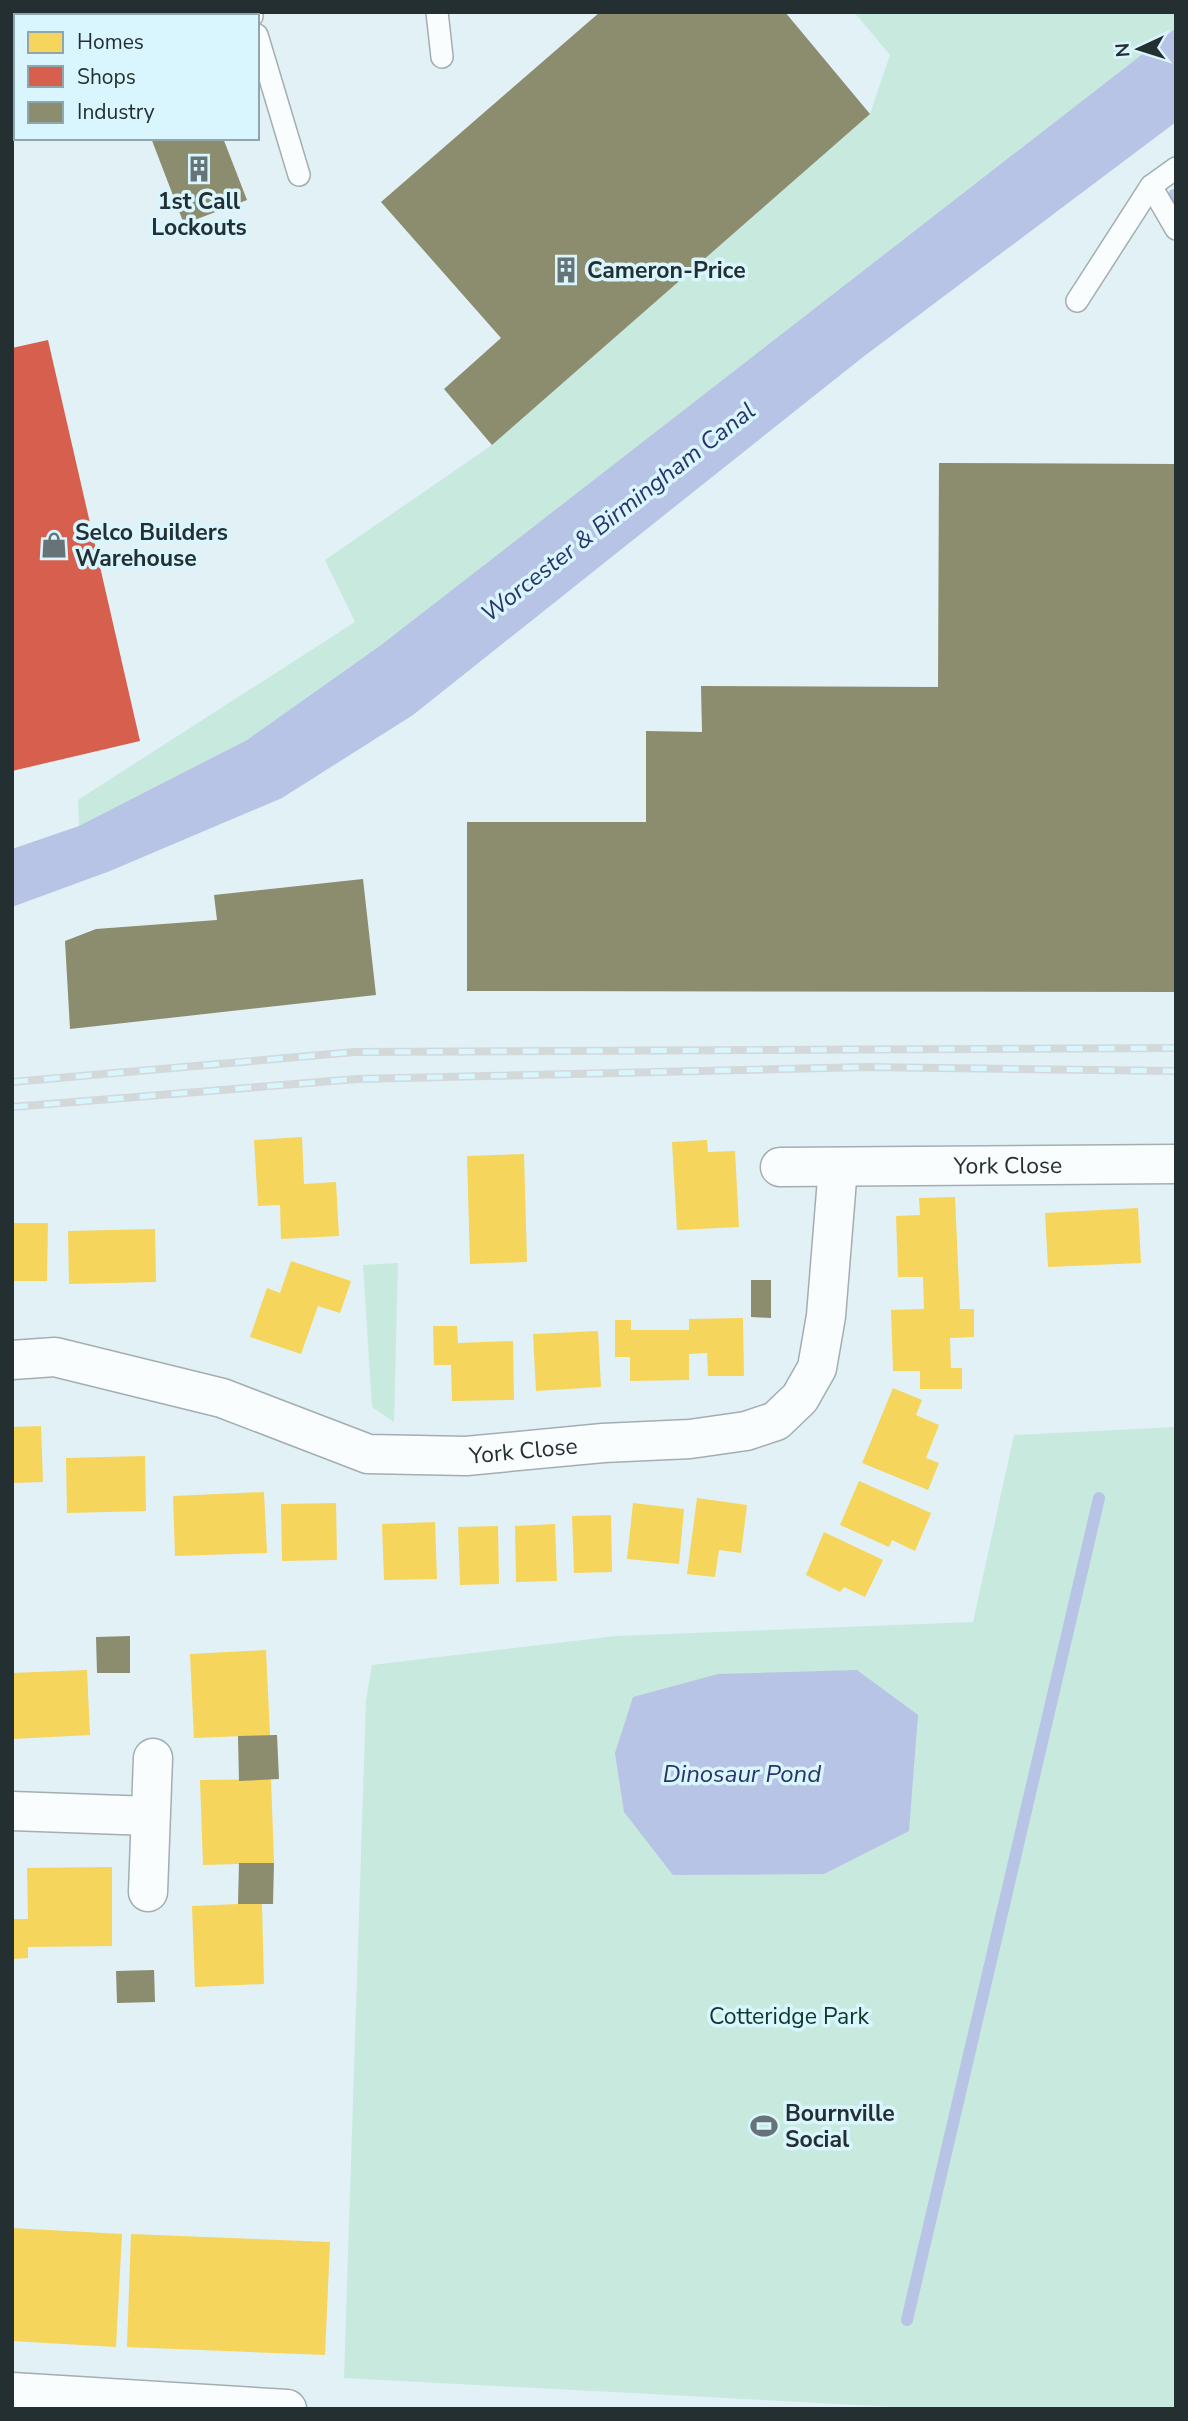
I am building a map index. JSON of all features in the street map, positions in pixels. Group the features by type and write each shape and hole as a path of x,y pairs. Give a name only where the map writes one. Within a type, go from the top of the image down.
{"street":[{"name":"York Close","path":"780,1167 1176,1164"},
{"name":"York Close","path":"12,1360 55,1357 222,1398 368,1454 466,1456 603,1443 690,1440 746,1431 776,1421 800,1398 817,1368 826,1316 838,1167"},
{"path":"148,1892 153,1758"},
{"path":"12,1811 150,1816"},
{"path":"12,2392 287,2409"}],"lane":[{"path":"437,12 442,57"},
{"path":"259,42 299,174"},
{"path":"1077,302 1151,186 1176,168"},
{"path":"1151,186 1176,229"}],"green space":[{"path":"854,12 1176,12 1176,28 381,645 247,740 79,827 78,800 355,622 325,560 492,445 870,114 890,55"},
{"path":"398,1263 394,1422 372,1407 363,1265"},
{"name":"Cotteridge Park","path":"1176,1427 1176,2409 934,2409 344,2378 366,1700 372,1665 616,1636 973,1622 1014,1435"}],"water":[{"name":"Worcester & Birmingham Canal","path":"1176,28 1176,122 863,357 413,715 282,798 110,871 12,907 12,849 79,826 247,740 381,645"},
{"name":"Dinosaur Pond","path":"857,1670 918,1715 909,1831 824,1874 673,1875 624,1812 615,1753 633,1697 718,1674"}],"building: Homes":[{"path":"302,1137 304,1184 336,1182 339,1236 281,1239 280,1205 258,1206 254,1140"},
{"path":"707,1140 708,1152 735,1151 739,1227 677,1230 672,1142"},
{"path":"524,1154 527,1262 470,1264 467,1156"},
{"path":"955,1197 960,1309 974,1309 974,1337 950,1338 951,1368 962,1368 962,1389 920,1389 920,1371 893,1371 891,1310 924,1309 923,1277 898,1277 896,1216 920,1215 919,1198"},
{"path":"1138,1208 1141,1263 1048,1267 1045,1213"},
{"path":"12,1223 48,1223 47,1281 12,1281"},
{"path":"155,1229 156,1282 69,1284 68,1231"},
{"path":"291,1261 351,1281 340,1313 318,1306 301,1354 250,1337 267,1288 280,1293"},
{"path":"743,1318 744,1376 708,1376 707,1353 689,1354 689,1380 630,1381 630,1357 615,1357 615,1320 631,1320 631,1330 689,1330 689,1319"},
{"path":"433,1326 457,1326 458,1343 513,1341 514,1400 452,1401 451,1365 434,1365"},
{"path":"598,1331 601,1387 536,1391 533,1334"},
{"path":"893,1388 922,1400 916,1415 939,1425 926,1458 939,1463 928,1490 862,1463"},
{"path":"41,1426 43,1482 12,1483 12,1427"},
{"path":"145,1456 146,1511 67,1513 66,1458"},
{"path":"859,1481 931,1513 915,1551 892,1540 889,1547 840,1525"},
{"path":"264,1492 267,1553 175,1556 173,1496"},
{"path":"697,1498 747,1505 741,1553 719,1550 715,1577 687,1574"},
{"path":"336,1503 337,1560 282,1561 281,1504"},
{"path":"633,1503 684,1509 679,1564 627,1559"},
{"path":"611,1515 612,1572 574,1573 572,1516"},
{"path":"435,1522 437,1579 384,1580 382,1524"},
{"path":"555,1524 557,1581 516,1582 515,1526"},
{"path":"498,1526 499,1584 460,1585 458,1527"},
{"path":"824,1532 883,1560 865,1597 844,1587 840,1592 806,1575"},
{"path":"266,1650 270,1735 194,1738 190,1654"},
{"path":"87,1670 90,1735 12,1739 12,1673"},
{"path":"271,1779 274,1863 203,1865 200,1780"},
{"path":"112,1867 112,1946 28,1947 28,1958 12,1959 12,1919 28,1919 27,1868"},
{"path":"262,1904 264,1984 195,1987 192,1906"},
{"path":"12,2228 122,2234 116,2347 12,2341"},
{"path":"131,2234 330,2242 325,2355 127,2347"}],"building: Shops":[{"name":"Selco Builders Warehouse","path":"48,340 140,741 12,771 12,348"}],"building: Industry":[{"name":"Cameron-Price","path":"600,12 785,12 870,114 492,445 444,389 501,338 381,202"},
{"name":"1st Call Lockouts","path":"152,140 224,140 247,200 184,224"},
{"path":"939,463 1176,464 1176,992 467,991 467,822 646,822 646,731 702,732 701,686 938,687"},
{"path":"363,879 376,995 70,1029 65,941 96,929 217,920 214,895"},
{"path":"751,1280 771,1280 771,1318 751,1317"},
{"path":"130,1636 130,1673 97,1673 96,1637"},
{"path":"277,1735 279,1779 239,1781 238,1736"},
{"path":"239,1863 274,1863 273,1904 238,1904"},
{"path":"154,1970 155,2002 117,2003 116,1971"}],"waterway":[{"path":"907,2320 1099,1498"}],"railway":[{"path":"12,1082 355,1052 1176,1048"},
{"path":"12,1107 357,1079 866,1067 1176,1071"}],"place":[{"name":"1st Call Lockouts","path":"199,169"},
{"name":"Cameron-Price","path":"566,270"},
{"name":"Selco Builders Warehouse","path":"54,545"},
{"name":"Bournville Social","path":"764,2126"}]}
